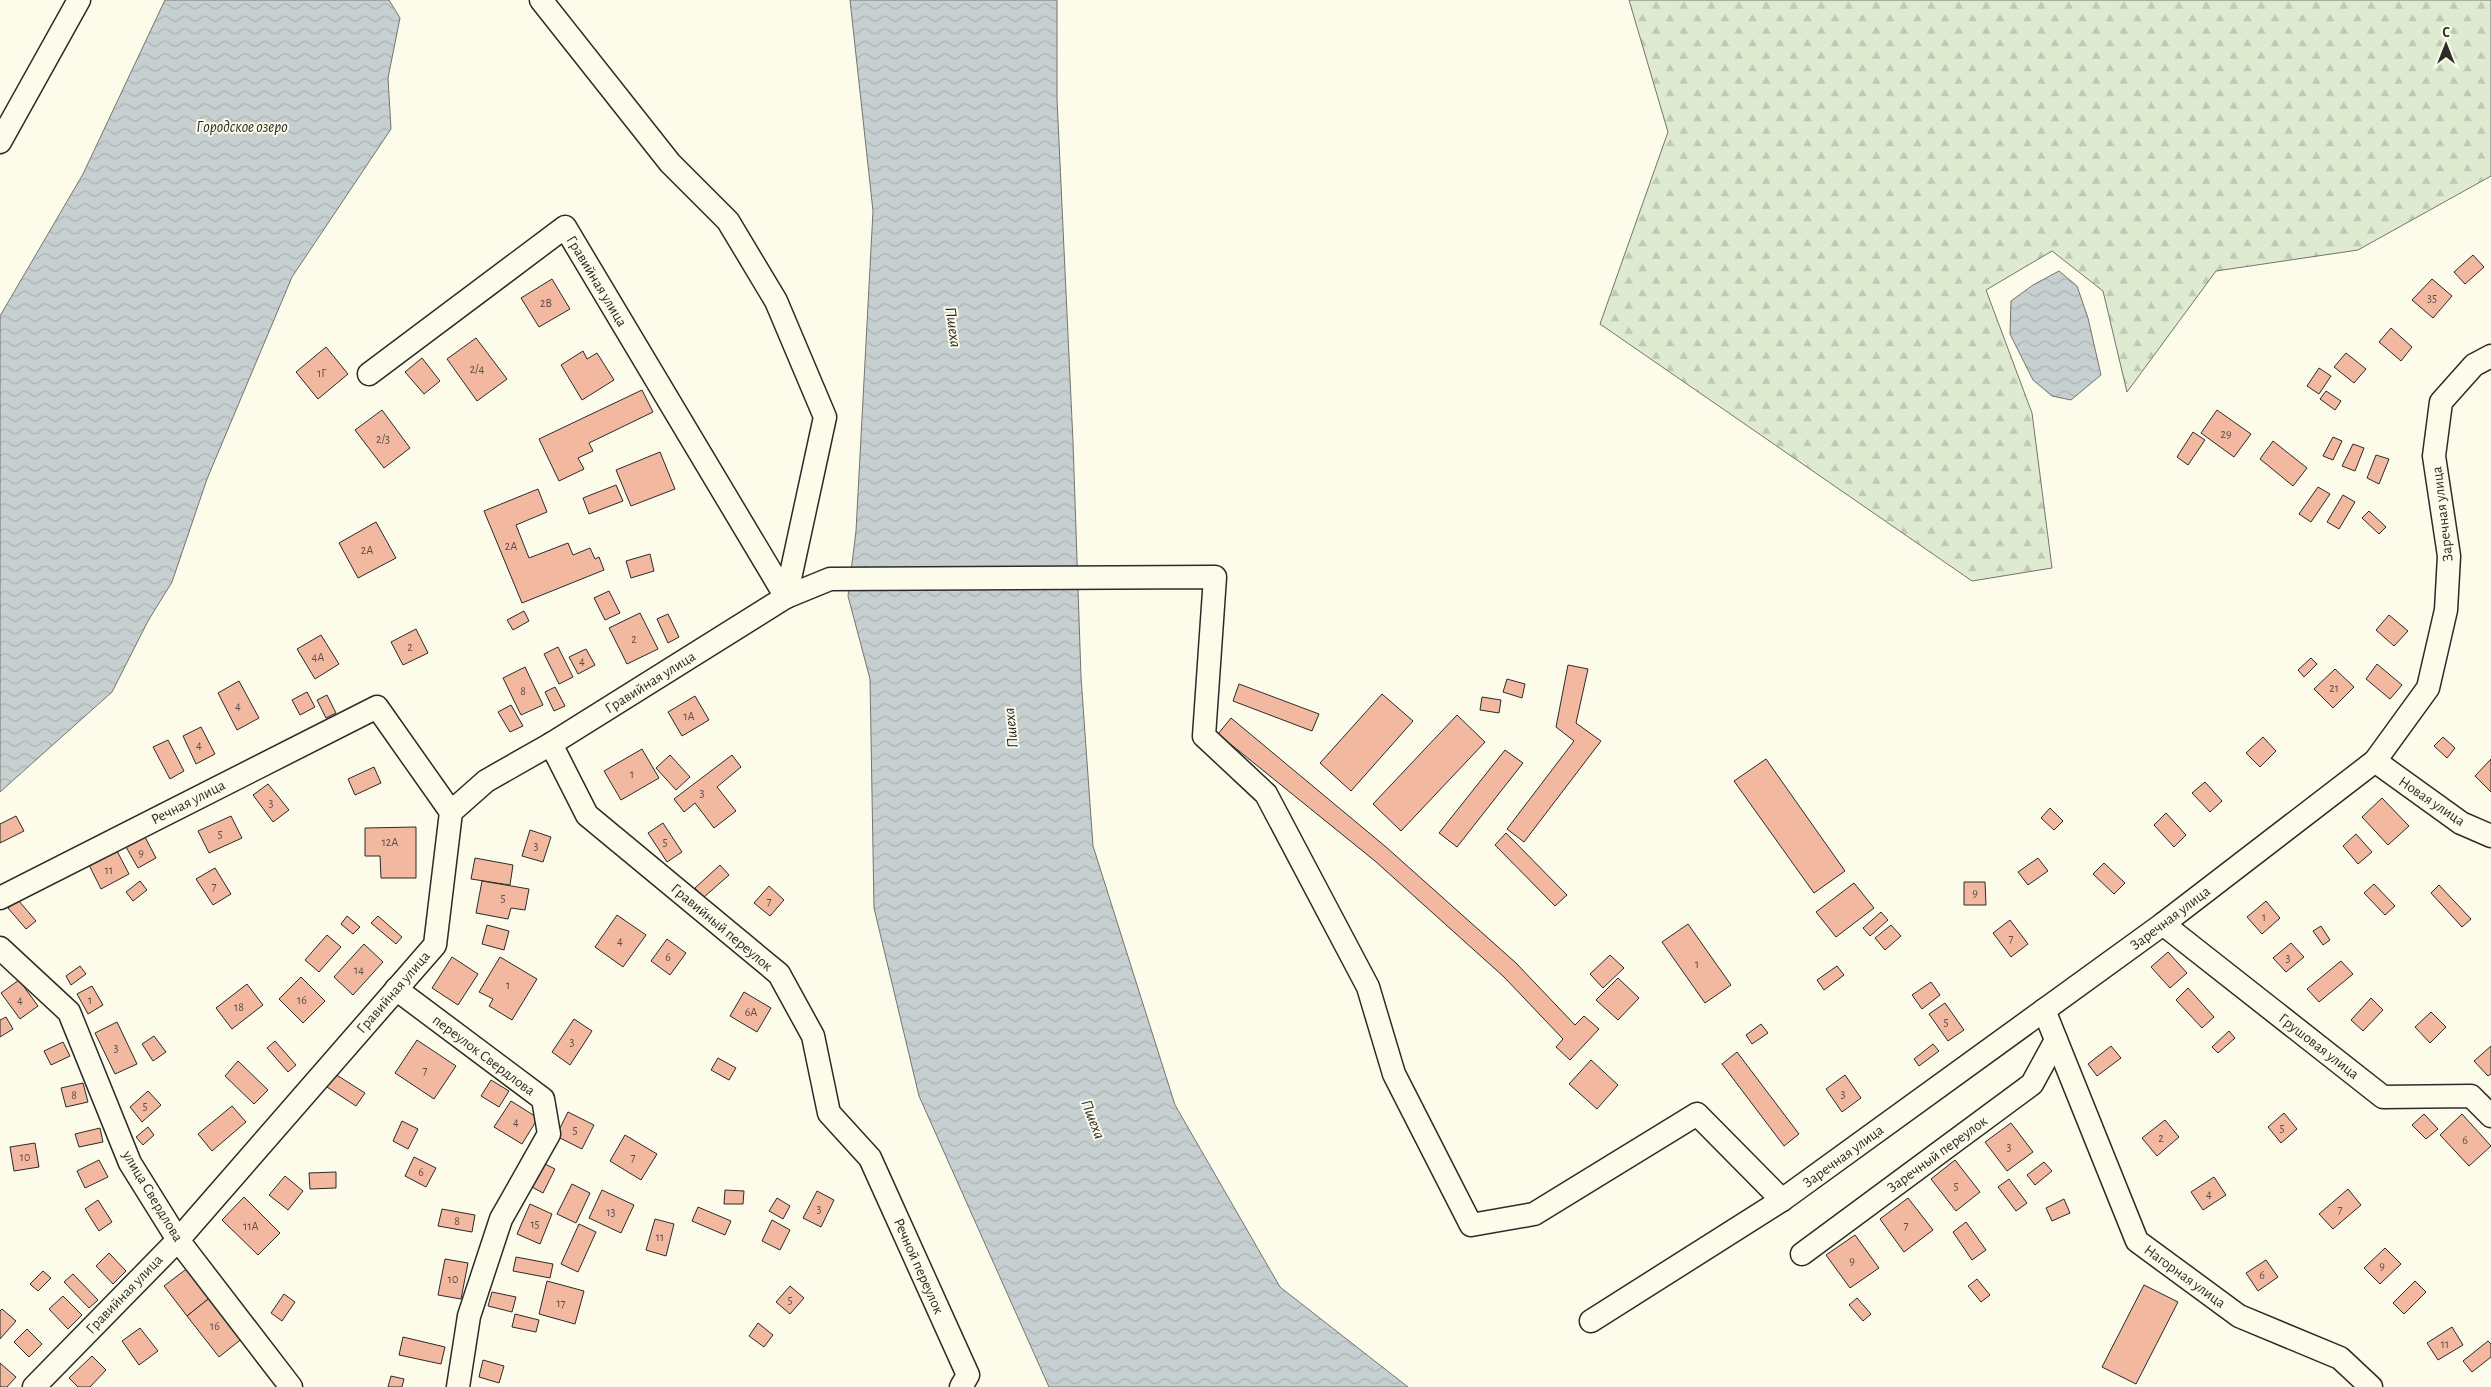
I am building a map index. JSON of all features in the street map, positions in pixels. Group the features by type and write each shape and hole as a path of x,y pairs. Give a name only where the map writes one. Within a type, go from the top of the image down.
{"street":[{"path":"0,142 79,0"},
{"path":"541,0 670,162 728,221 776,301 826,416 786,597"},
{"name":"Гравийная улица","path":"369,374 565,227 786,597"},
{"name":"Заречная улица","path":"1591,1321 1782,1200 2163,924 2375,761 2428,688 2446,610 2449,556 2434,456 2441,402 2474,365 2491,356"},
{"name":"Гравийная улица","path":"34,1387 178,1240 435,945 451,812 486,781 551,744 786,597 830,579 1215,577 1204,736 1266,794 1368,987 1394,1074 1471,1225 1534,1214 1697,1114 1782,1200"},
{"name":"Речная улица","path":"0,898 377,707 451,812"},
{"name":"Гравийный переулок","path":"551,744 587,815 779,974 813,1036 829,1113 870,1158"},
{"name":"Новая улица","path":"2375,761 2460,823 2491,836"},
{"name":"Грушовая улица","path":"2163,924 2383,1097 2471,1096 2491,1116"},
{"name":"улица Свердлова","path":"0,948 69,1012 130,1163 178,1240 292,1387"},
{"name":"переулок Свердлова","path":"396,989 543,1099 549,1134 501,1219 470,1316 458,1387"},
{"name":"Нагорная улица","path":"2044,1010 2137,1241 2239,1316 2340,1358 2371,1387"},
{"name":"Заречный переулок","path":"1802,1254 2032,1084 2056,1040"},
{"name":"Речной переулок","path":"870,1158 965,1381"}],"green space":[{"path":"1629,0 2491,0 2491,176 2358,250 2216,271 2127,392 2103,291 2052,251 1986,290 2032,413 2052,568 1972,581 1600,324 1668,132"}],"water":[{"name":"Городское озеро","path":"165,0 389,0 400,18 388,78 391,129 292,277 207,479 172,582 148,621 112,692 0,792 0,316 83,174"},
{"name":"Пшеха","path":"850,0 1057,0 1057,99 1073,442 1081,677 1093,846 1175,1105 1280,1287 1408,1387 1049,1387 919,1096 874,908 870,679 848,596 856,531 873,211"},
{"path":"2059,271 2077,286 2088,318 2101,375 2071,400 2052,396 2033,380 2010,334 2011,301 2033,285"}],"building":[{"path":"2473,255 2484,267 2465,284 2454,272"},
{"path":"552,279 570,309 539,327 521,298"},
{"path":"2432,279 2452,296 2433,318 2412,300"},
{"path":"2391,328 2412,347 2401,361 2379,342"},
{"path":"476,338 507,379 477,401 447,359"},
{"path":"326,347 348,374 318,399 296,372"},
{"path":"583,351 587,359 597,353 614,380 582,400 561,365"},
{"path":"2346,353 2366,369 2354,383 2334,367"},
{"path":"422,358 440,381 424,394 405,372"},
{"path":"2319,368 2331,376 2319,394 2307,386"},
{"path":"642,390 653,412 589,443 593,451 578,458 584,469 559,481 539,439"},
{"path":"2326,391 2341,401 2335,410 2320,399"},
{"path":"382,410 410,448 384,468 355,430"},
{"path":"2217,410 2251,434 2234,457 2201,433"},
{"path":"2193,432 2205,440 2188,465 2177,457"},
{"path":"2333,437 2342,441 2333,460 2323,456"},
{"path":"2273,441 2307,468 2293,486 2260,459"},
{"path":"2353,444 2364,448 2355,471 2342,466"},
{"path":"660,452 675,489 631,506 616,470"},
{"path":"2376,455 2389,459 2379,484 2367,478"},
{"path":"616,485 623,501 589,514 583,498"},
{"path":"2318,487 2330,494 2311,522 2299,514"},
{"path":"538,489 547,512 516,525 529,558 568,543 573,555 590,548 595,559 599,557 604,570 522,603 484,511"},
{"path":"2343,495 2355,502 2339,529 2327,522"},
{"path":"2369,511 2386,527 2379,534 2362,518"},
{"path":"376,522 396,558 358,578 339,543"},
{"path":"650,554 654,571 631,578 626,561"},
{"path":"609,591 620,613 605,620 594,598"},
{"path":"524,611 529,621 513,630 507,620"},
{"path":"640,613 658,649 627,664 609,628"},
{"path":"668,614 679,637 668,643 657,619"},
{"path":"2389,615 2408,631 2394,646 2376,630"},
{"path":"416,629 428,653 403,665 391,642"},
{"path":"321,635 339,664 315,679 297,649"},
{"path":"558,647 573,677 559,684 544,654"},
{"path":"586,649 595,665 578,674 569,657"},
{"path":"2311,658 2317,664 2304,677 2298,670"},
{"path":"2377,664 2402,685 2390,699 2366,679"},
{"path":"1568,665 1588,669 1576,723 1601,741 1524,842 1507,829 1574,741 1556,727"},
{"path":"525,667 543,705 521,715 503,678"},
{"path":"2335,669 2354,687 2333,708 2314,689"},
{"path":"1507,679 1525,684 1522,698 1503,692"},
{"path":"239,681 259,718 237,730 218,693"},
{"path":"1239,684 1319,714 1312,731 1233,701"},
{"path":"555,687 565,706 554,711 545,692"},
{"path":"307,692 315,707 300,715 292,700"},
{"path":"1382,694 1413,721 1351,791 1320,763"},
{"path":"327,695 336,713 326,718 317,700"},
{"path":"695,696 709,720 682,736 668,712"},
{"path":"1482,697 1501,700 1499,713 1480,710"},
{"path":"511,705 523,726 510,732 498,712"},
{"path":"1457,715 1485,742 1401,831 1373,804"},
{"path":"1231,718 1386,847 1516,963 1575,1025 1584,1016 1599,1029 1570,1060 1556,1047 1563,1039 1504,977 1375,861 1218,734"},
{"path":"201,727 215,754 196,764 183,736"},
{"path":"2263,737 2276,751 2260,767 2246,753"},
{"path":"2443,737 2455,748 2447,758 2434,746"},
{"path":"168,740 184,771 170,779 153,747"},
{"path":"642,749 659,778 621,800 604,771"},
{"path":"1505,750 1523,763 1457,847 1439,833"},
{"path":"670,755 690,777 676,790 656,768"},
{"path":"732,755 741,767 717,787 736,811 714,828 695,803 684,812 674,799"},
{"path":"1766,759 1845,871 1814,893 1734,781"},
{"path":"2491,759 2491,792 2475,776"},
{"path":"374,767 381,783 355,795 348,779"},
{"path":"2205,782 2222,801 2210,812 2192,793"},
{"path":"268,784 289,810 273,822 253,795"},
{"path":"2382,798 2409,826 2388,845 2362,817"},
{"path":"2050,808 2063,821 2054,830 2041,818"},
{"path":"2166,813 2186,835 2174,847 2154,825"},
{"path":"16,816 24,831 0,843 0,824"},
{"path":"231,816 242,838 209,853 198,831"},
{"path":"663,823 682,852 667,862 648,833"},
{"path":"416,827 416,878 381,878 380,856 365,856 365,828"},
{"path":"530,830 551,837 543,862 522,856"},
{"path":"1506,833 1567,895 1555,906 1495,845"},
{"path":"2356,834 2372,852 2358,864 2343,846"},
{"path":"145,837 156,858 138,868 126,847"},
{"path":"117,851 129,874 101,889 89,865"},
{"path":"475,858 513,865 510,885 471,879"},
{"path":"2038,858 2048,871 2028,885 2018,872"},
{"path":"2104,863 2125,883 2114,894 2093,874"},
{"path":"720,865 729,875 703,898 695,888"},
{"path":"215,868 231,894 213,905 196,879"},
{"path":"140,881 147,890 133,901 126,892"},
{"path":"482,881 529,889 525,910 511,908 508,919 476,913"},
{"path":"1964,882 1985,882 1986,905 1964,905"},
{"path":"1854,883 1874,908 1836,937 1816,912"},
{"path":"2374,884 2395,906 2385,915 2364,893"},
{"path":"2439,885 2471,919 2462,927 2431,893"},
{"path":"769,886 784,900 770,916 754,903"},
{"path":"18,900 36,921 26,929 8,908"},
{"path":"2266,901 2280,918 2262,934 2247,917"},
{"path":"1881,912 1888,920 1870,936 1863,928"},
{"path":"617,915 646,935 623,967 595,947"},
{"path":"347,916 360,927 353,934 341,924"},
{"path":"378,916 402,937 396,944 371,923"},
{"path":"2010,920 2028,944 2011,957 1993,933"},
{"path":"1688,924 1731,985 1705,1003 1662,942"},
{"path":"487,925 509,931 504,950 482,944"},
{"path":"1891,925 1901,936 1885,950 1875,938"},
{"path":"2321,926 2330,940 2323,945 2313,931"},
{"path":"327,935 341,947 319,972 305,960"},
{"path":"667,939 686,953 670,975 651,961"},
{"path":"2291,943 2304,957 2286,972 2273,958"},
{"path":"364,944 383,962 353,995 334,977"},
{"path":"2168,952 2187,973 2170,988 2151,967"},
{"path":"1610,955 1624,968 1603,988 1590,974"},
{"path":"452,957 478,974 458,1005 432,988"},
{"path":"500,957 537,979 512,1020 489,1006 493,999 479,992"},
{"path":"2341,961 2353,974 2319,1002 2307,989"},
{"path":"80,966 86,974 71,985 66,976"},
{"path":"1837,966 1844,975 1824,990 1817,980"},
{"path":"301,977 325,1001 303,1023 279,999"},
{"path":"1618,978 1639,998 1618,1020 1596,1000"},
{"path":"19,980 38,1006 20,1019 1,993"},
{"path":"1931,982 1940,995 1922,1009 1912,995"},
{"path":"247,984 263,1005 232,1029 216,1008"},
{"path":"92,986 103,1005 88,1014 77,994"},
{"path":"2188,988 2214,1017 2202,1028 2176,1000"},
{"path":"744,992 771,1008 757,1032 730,1016"},
{"path":"2371,998 2383,1010 2363,1031 2351,1020"},
{"path":"1945,1003 1964,1030 1948,1041 1929,1014"},
{"path":"2431,1012 2446,1027 2430,1043 2415,1027"},
{"path":"6,1017 13,1029 0,1037 0,1020"},
{"path":"574,1019 592,1031 570,1065 552,1052"},
{"path":"117,1022 137,1064 115,1074 95,1033"},
{"path":"1761,1024 1768,1033 1752,1044 1746,1035"},
{"path":"2229,1031 2235,1038 2218,1053 2212,1047"},
{"path":"154,1036 166,1052 153,1061 142,1044"},
{"path":"417,1040 456,1066 434,1099 395,1073"},
{"path":"275,1041 296,1065 288,1072 267,1048"},
{"path":"63,1042 70,1056 51,1065 44,1051"},
{"path":"1933,1044 1939,1051 1919,1066 1914,1059"},
{"path":"2111,1046 2121,1058 2097,1076 2088,1064"},
{"path":"2491,1046 2491,1074 2488,1076 2474,1061"},
{"path":"1737,1052 1799,1134 1784,1146 1722,1064"},
{"path":"718,1058 736,1068 729,1080 711,1070"},
{"path":"1591,1060 1618,1085 1597,1109 1569,1084"},
{"path":"238,1061 268,1090 254,1104 225,1076"},
{"path":"335,1074 365,1093 356,1106 327,1087"},
{"path":"1845,1075 1861,1098 1842,1112 1826,1089"},
{"path":"491,1080 509,1091 499,1107 481,1096"},
{"path":"83,1083 88,1102 66,1107 61,1088"},
{"path":"148,1091 161,1105 142,1122 130,1107"},
{"path":"511,1101 538,1118 522,1144 494,1127"},
{"path":"232,1106 246,1122 212,1151 198,1134"},
{"path":"568,1112 594,1125 582,1149 556,1136"},
{"path":"2284,1113 2297,1129 2281,1143 2268,1127"},
{"path":"2424,1114 2438,1129 2426,1139 2412,1125"},
{"path":"2462,1114 2491,1146 2469,1166 2440,1135"},
{"path":"2165,1120 2179,1137 2157,1156 2142,1138"},
{"path":"402,1121 418,1129 408,1149 393,1141"},
{"path":"2011,1123 2033,1152 2007,1171 1985,1142"},
{"path":"148,1127 154,1135 143,1145 136,1137"},
{"path":"100,1128 103,1142 79,1147 75,1134"},
{"path":"625,1135 657,1154 641,1180 610,1161"},
{"path":"35,1143 39,1167 14,1171 10,1147"},
{"path":"414,1157 436,1168 426,1187 405,1176"},
{"path":"99,1160 108,1177 85,1188 77,1171"},
{"path":"1955,1160 1980,1192 1956,1211 1931,1179"},
{"path":"2044,1162 2052,1171 2035,1185 2027,1175"},
{"path":"543,1163 555,1169 543,1193 532,1187"},
{"path":"336,1172 336,1188 310,1189 309,1173"},
{"path":"285,1176 303,1191 288,1210 269,1195"},
{"path":"2214,1177 2226,1195 2203,1210 2191,1192"},
{"path":"2009,1179 2027,1203 2016,1211 1998,1187"},
{"path":"572,1184 590,1193 576,1223 557,1214"},
{"path":"2348,1189 2361,1205 2333,1229 2319,1214"},
{"path":"602,1190 634,1205 621,1233 589,1218"},
{"path":"725,1190 744,1191 743,1204 724,1204"},
{"path":"817,1191 834,1200 821,1227 803,1218"},
{"path":"244,1197 280,1233 258,1255 222,1220"},
{"path":"777,1198 790,1206 783,1219 769,1211"},
{"path":"1908,1198 1933,1230 1904,1252 1880,1219"},
{"path":"2064,1199 2070,1213 2052,1221 2046,1208"},
{"path":"98,1200 112,1222 99,1231 85,1209"},
{"path":"530,1204 552,1214 540,1244 517,1234"},
{"path":"698,1207 731,1221 725,1235 692,1221"},
{"path":"442,1209 475,1215 472,1232 438,1226"},
{"path":"655,1219 674,1224 666,1256 646,1250"},
{"path":"772,1220 790,1230 780,1250 762,1241"},
{"path":"1966,1222 1986,1250 1972,1260 1953,1232"},
{"path":"579,1224 596,1232 578,1272 561,1264"},
{"path":"1855,1235 1879,1268 1850,1288 1826,1255"},
{"path":"2385,1248 2401,1264 2380,1284 2364,1268"},
{"path":"109,1253 126,1271 113,1284 96,1266"},
{"path":"516,1257 553,1264 550,1278 513,1271"},
{"path":"445,1259 468,1263 461,1299 438,1295"},
{"path":"2266,1260 2278,1277 2258,1291 2246,1273"},
{"path":"189,1267 212,1296 187,1316 164,1286"},
{"path":"43,1271 51,1278 38,1291 30,1284"},
{"path":"73,1274 98,1300 89,1308 64,1282"},
{"path":"1977,1279 1990,1295 1981,1302 1968,1286"},
{"path":"547,1281 584,1291 575,1324 539,1314"},
{"path":"2415,1281 2426,1292 2404,1314 2393,1303"},
{"path":"2144,1285 2178,1302 2136,1384 2102,1367"},
{"path":"790,1286 804,1298 790,1314 776,1302"},
{"path":"492,1292 516,1297 512,1312 488,1306"},
{"path":"284,1294 295,1302 282,1321 271,1313"},
{"path":"63,1296 82,1315 68,1329 49,1309"},
{"path":"212,1296 244,1337 219,1357 187,1316"},
{"path":"1857,1298 1871,1314 1863,1321 1849,1305"},
{"path":"2,1309 16,1321 0,1339 0,1311"},
{"path":"515,1314 539,1320 536,1332 512,1327"},
{"path":"758,1323 773,1335 764,1347 749,1336"},
{"path":"2452,1327 2463,1345 2438,1360 2427,1343"},
{"path":"140,1328 158,1351 139,1365 122,1341"},
{"path":"27,1329 42,1344 29,1357 14,1342"},
{"path":"403,1337 445,1347 441,1364 399,1355"},
{"path":"2488,1341 2491,1344 2491,1357 2472,1372 2463,1361"},
{"path":"92,1356 106,1370 90,1387 78,1387 69,1378"},
{"path":"483,1360 504,1366 499,1383 479,1377"},
{"path":"0,1363 16,1377 7,1387 0,1387"},
{"path":"391,1376 404,1379 402,1387 388,1387"}]}
